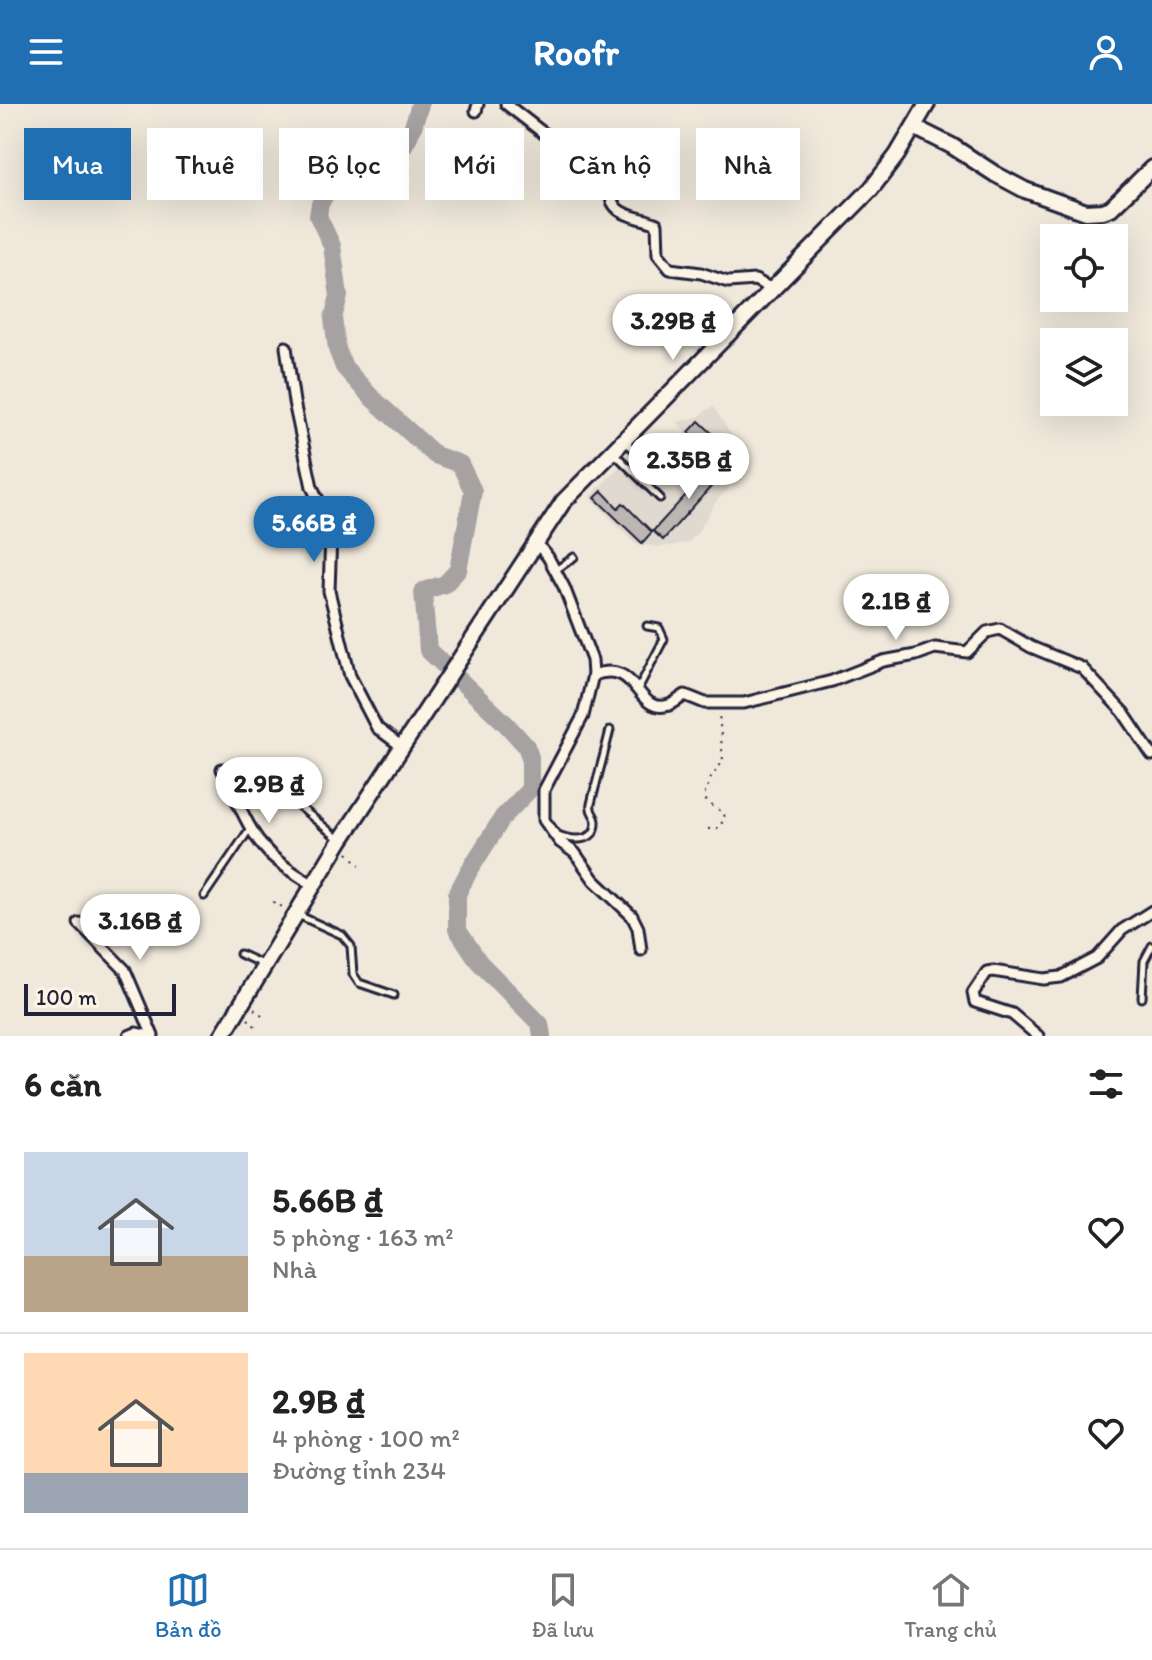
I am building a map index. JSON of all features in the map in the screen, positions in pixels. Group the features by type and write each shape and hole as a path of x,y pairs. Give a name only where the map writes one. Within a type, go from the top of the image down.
{"main road":[{"path":"222,1036 401,746 563,502 871,189 927,104"},
{"path":"914,127 963,152 1005,180 1086,212 1111,208 1152,168"}],"street":[{"path":"506,104 578,160 608,164 613,204 627,216 657,224 658,254 666,267 728,282 755,280 772,289"},
{"path":"286,347 312,487 331,534 329,591 350,676 377,728 401,746"},
{"path":"535,541 556,570 592,660 593,675 583,716 544,790 543,813 546,824 575,853 594,880 632,916 638,928 641,950"},
{"path":"593,675 606,671 622,674 653,705 669,705 685,695 699,702 744,703 832,681 883,661 935,648 967,652 987,632 1000,629 1031,647 1082,668 1123,712 1152,755"},
{"path":"222,769 266,850 313,885"},
{"path":"1038,1036 1012,1014 975,1002 973,993 987,972 1050,979 1061,977 1097,958 1122,930 1152,911"},
{"path":"79,923 125,970 151,1036"},
{"path":"129,1036 139,1033 151,1036"}],"lane":[{"path":"618,446 670,480 682,479 702,452"},
{"path":"618,446 660,498"},
{"path":"556,570 574,557"},
{"path":"638,689 664,639 659,628 647,626"},
{"path":"552,831 574,840 592,832 596,819 590,806 610,730"},
{"path":"276,787 340,842"},
{"path":"204,896 251,826"},
{"path":"297,915 342,935 351,946 351,965 359,983 394,995"},
{"path":"1142,998 1144,961 1152,946"},
{"path":"240,954 265,966"}],"path":[{"path":"708,829 719,828 725,817 707,803 704,796 723,761 718,724 722,704"},
{"path":"340,842 360,865"},
{"path":"238,1010 258,1029"}],"shaded area":[{"path":"713,406 750,465 716,502 688,543 661,547 635,544 590,497 638,447 670,466 686,432 677,422 698,417"}],"building":[{"path":"699,421 731,451 720,462 689,432"},
{"path":"716,462 726,470 663,540 653,531"},
{"path":"602,491 618,508 623,503 652,532 642,543 595,498"}],"waterway":[{"path":"420,104 407,141 399,152 380,166 331,184 320,204 318,216 332,246 339,296 333,318 337,349 344,367 372,398 435,455 460,464 473,491 458,570 445,584 423,591 428,650 526,746 530,757 530,789 503,817 457,894 457,929 479,962 540,1024 542,1036"}]}
